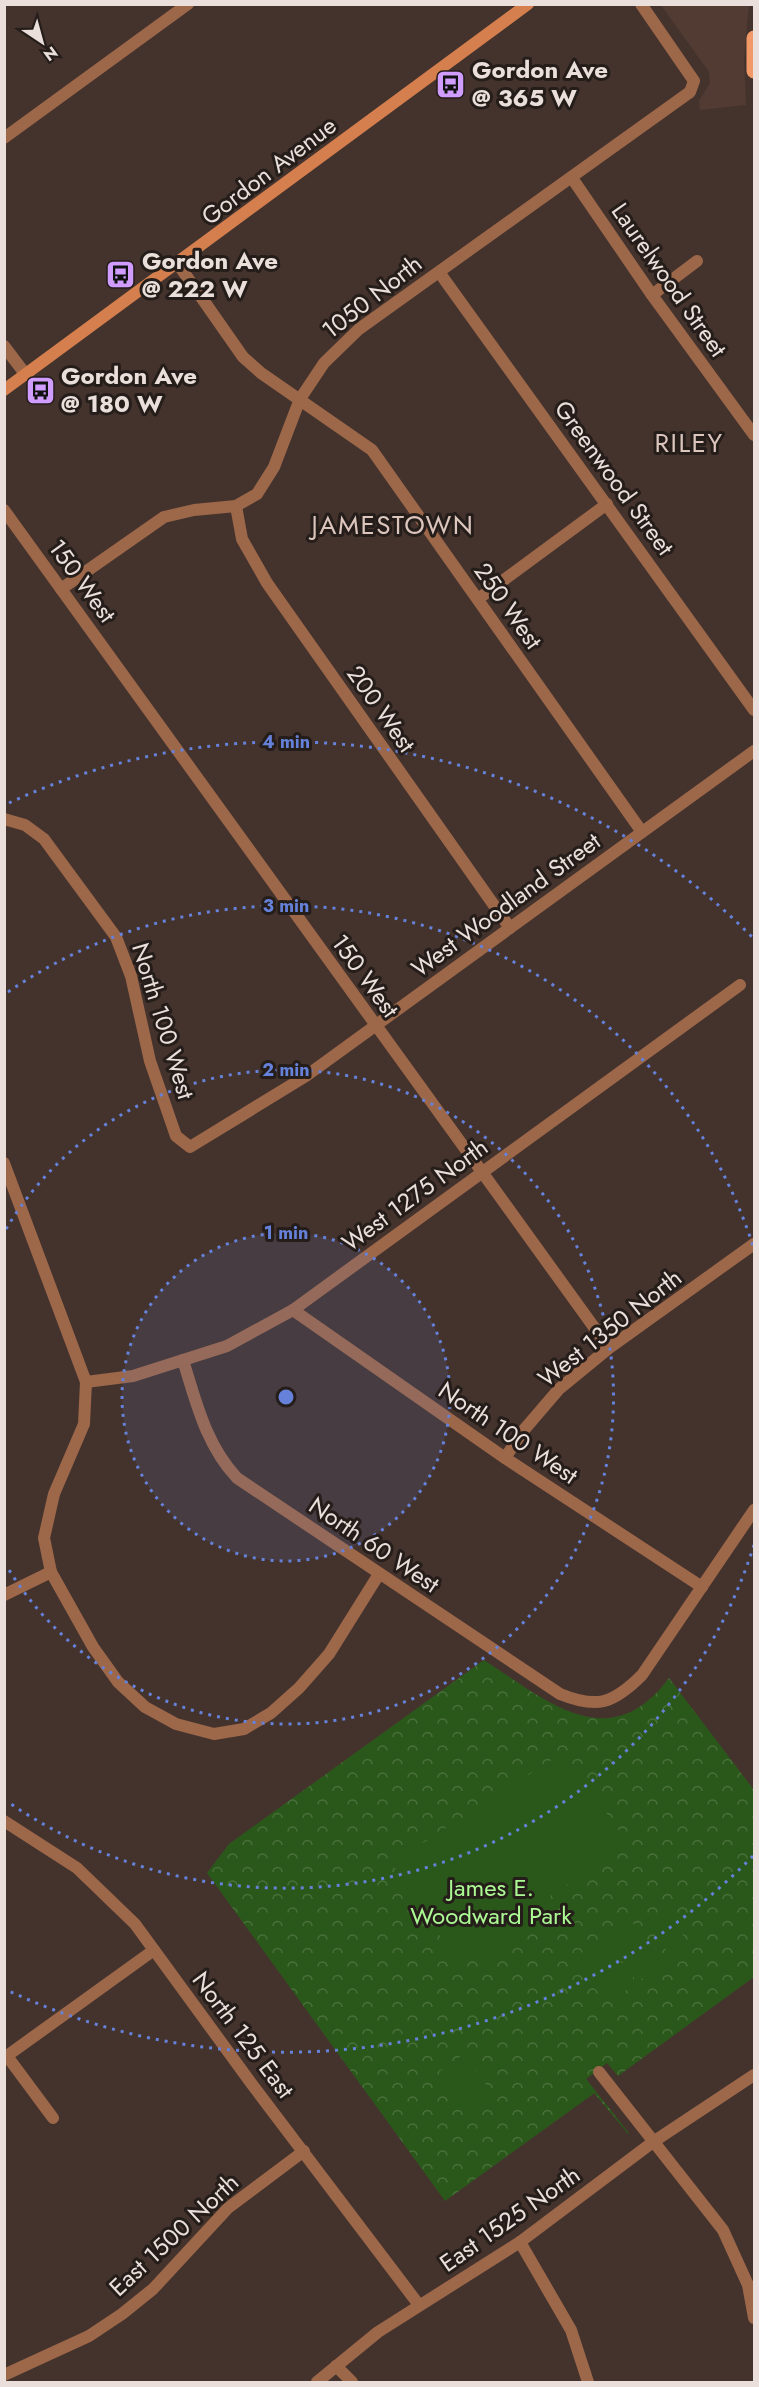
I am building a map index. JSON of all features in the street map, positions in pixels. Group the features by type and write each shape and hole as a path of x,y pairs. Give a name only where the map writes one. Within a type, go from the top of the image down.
{"main road":[{"name":"Gordon Avenue","path":"4,390 528,4"},
{"path":"754,38 754,71"}],"street":[{"path":"4,138 188,4"},
{"name":"1050 North","path":"61,589 164,517 194,510 236,506 257,494 273,467 300,399 324,363 359,329 690,92 694,81 641,4"},
{"name":"Laurelwood Street","path":"572,178 652,295 754,435"},
{"path":"652,295 697,261"},
{"name":"250 West","path":"178,264 243,357 261,373 372,450 642,832"},
{"name":"Greenwood Street","path":"439,272 754,710"},
{"path":"4,346 26,375"},
{"path":"478,599 607,504"},
{"name":"200 West","path":"236,506 242,539 267,583 510,928"},
{"name":"150 West","path":"4,510 609,1348"},
{"name":"West Woodland Street","path":"190,1147 306,1076 754,751"},
{"name":"North 100 West","path":"4,819 25,825 44,839 116,937 131,976 150,1061 172,1126 176,1136 190,1147"},
{"name":"West 1275 North","path":"86,1382 133,1376 226,1346 293,1310 740,985"},
{"path":"4,1163 86,1382 84,1424 54,1494 44,1538 51,1572 93,1647 118,1682 145,1707 176,1724 214,1734 244,1729 271,1713 299,1688 329,1654 379,1574"},
{"name":"West 1350 North","path":"505,1458 523,1431 559,1389 609,1348 754,1244"},
{"name":"North 100 West","path":"293,1310 505,1458 702,1587"},
{"name":"North 60 West","path":"183,1360 209,1440 221,1462 237,1478 560,1694 584,1704 604,1702 626,1691 642,1676 702,1587"},
{"path":"702,1587 754,1510"},
{"path":"4,1595 51,1572"},
{"name":"North 125 East","path":"4,1821 77,1868 135,1924 251,2083 419,2305"},
{"path":"53,2118 6,2057 154,1950"},
{"path":"599,2072 723,2230 751,2284 754,2318"},
{"name":"East 1525 North","path":"316,2382 378,2332 520,2242 653,2142 754,2075"},
{"name":"East 1500 North","path":"6,2372 89,2336 122,2314 153,2289 228,2208 304,2151"},
{"path":"520,2242 571,2330 588,2382"},
{"path":"336,2366 352,2382"}],"shaded area":[{"path":"661,5 749,5 744,58 746,105 700,110 699,101 710,83 709,72"}],"green space":[{"name":"James E. Woodward Park","path":"484,1660 554,1705 578,1714 601,1718 624,1715 646,1702 669,1678 754,1790 754,1977 618,2076 607,2063 586,2079 596,2092 445,2201 207,1873 229,1844"},
{"path":"564,1752 628,1844 506,1925 516,1940 486,1962 474,1960 467,1952 456,1959 392,1863"},
{"path":"664,1908 692,1948 674,1961 645,1921"},
{"path":"629,1918 663,1964 637,1982 604,1936"},
{"path":"603,1937 636,1983 610,2002 577,1956"},
{"path":"464,2054 492,2093 467,2110 439,2072"},
{"path":"586,2079 628,2132 629,2135 584,2081"}],"place":[{"name":"Gordon Ave @ 365 W","path":"451,84"},
{"name":"Gordon Ave @ 222 W","path":"121,275"},
{"name":"Gordon Ave @ 180 W","path":"40,390"}],"district":[{"name":"RILEY","path":"689,443"},
{"name":"JAMESTOWN","path":"393,525"}]}
